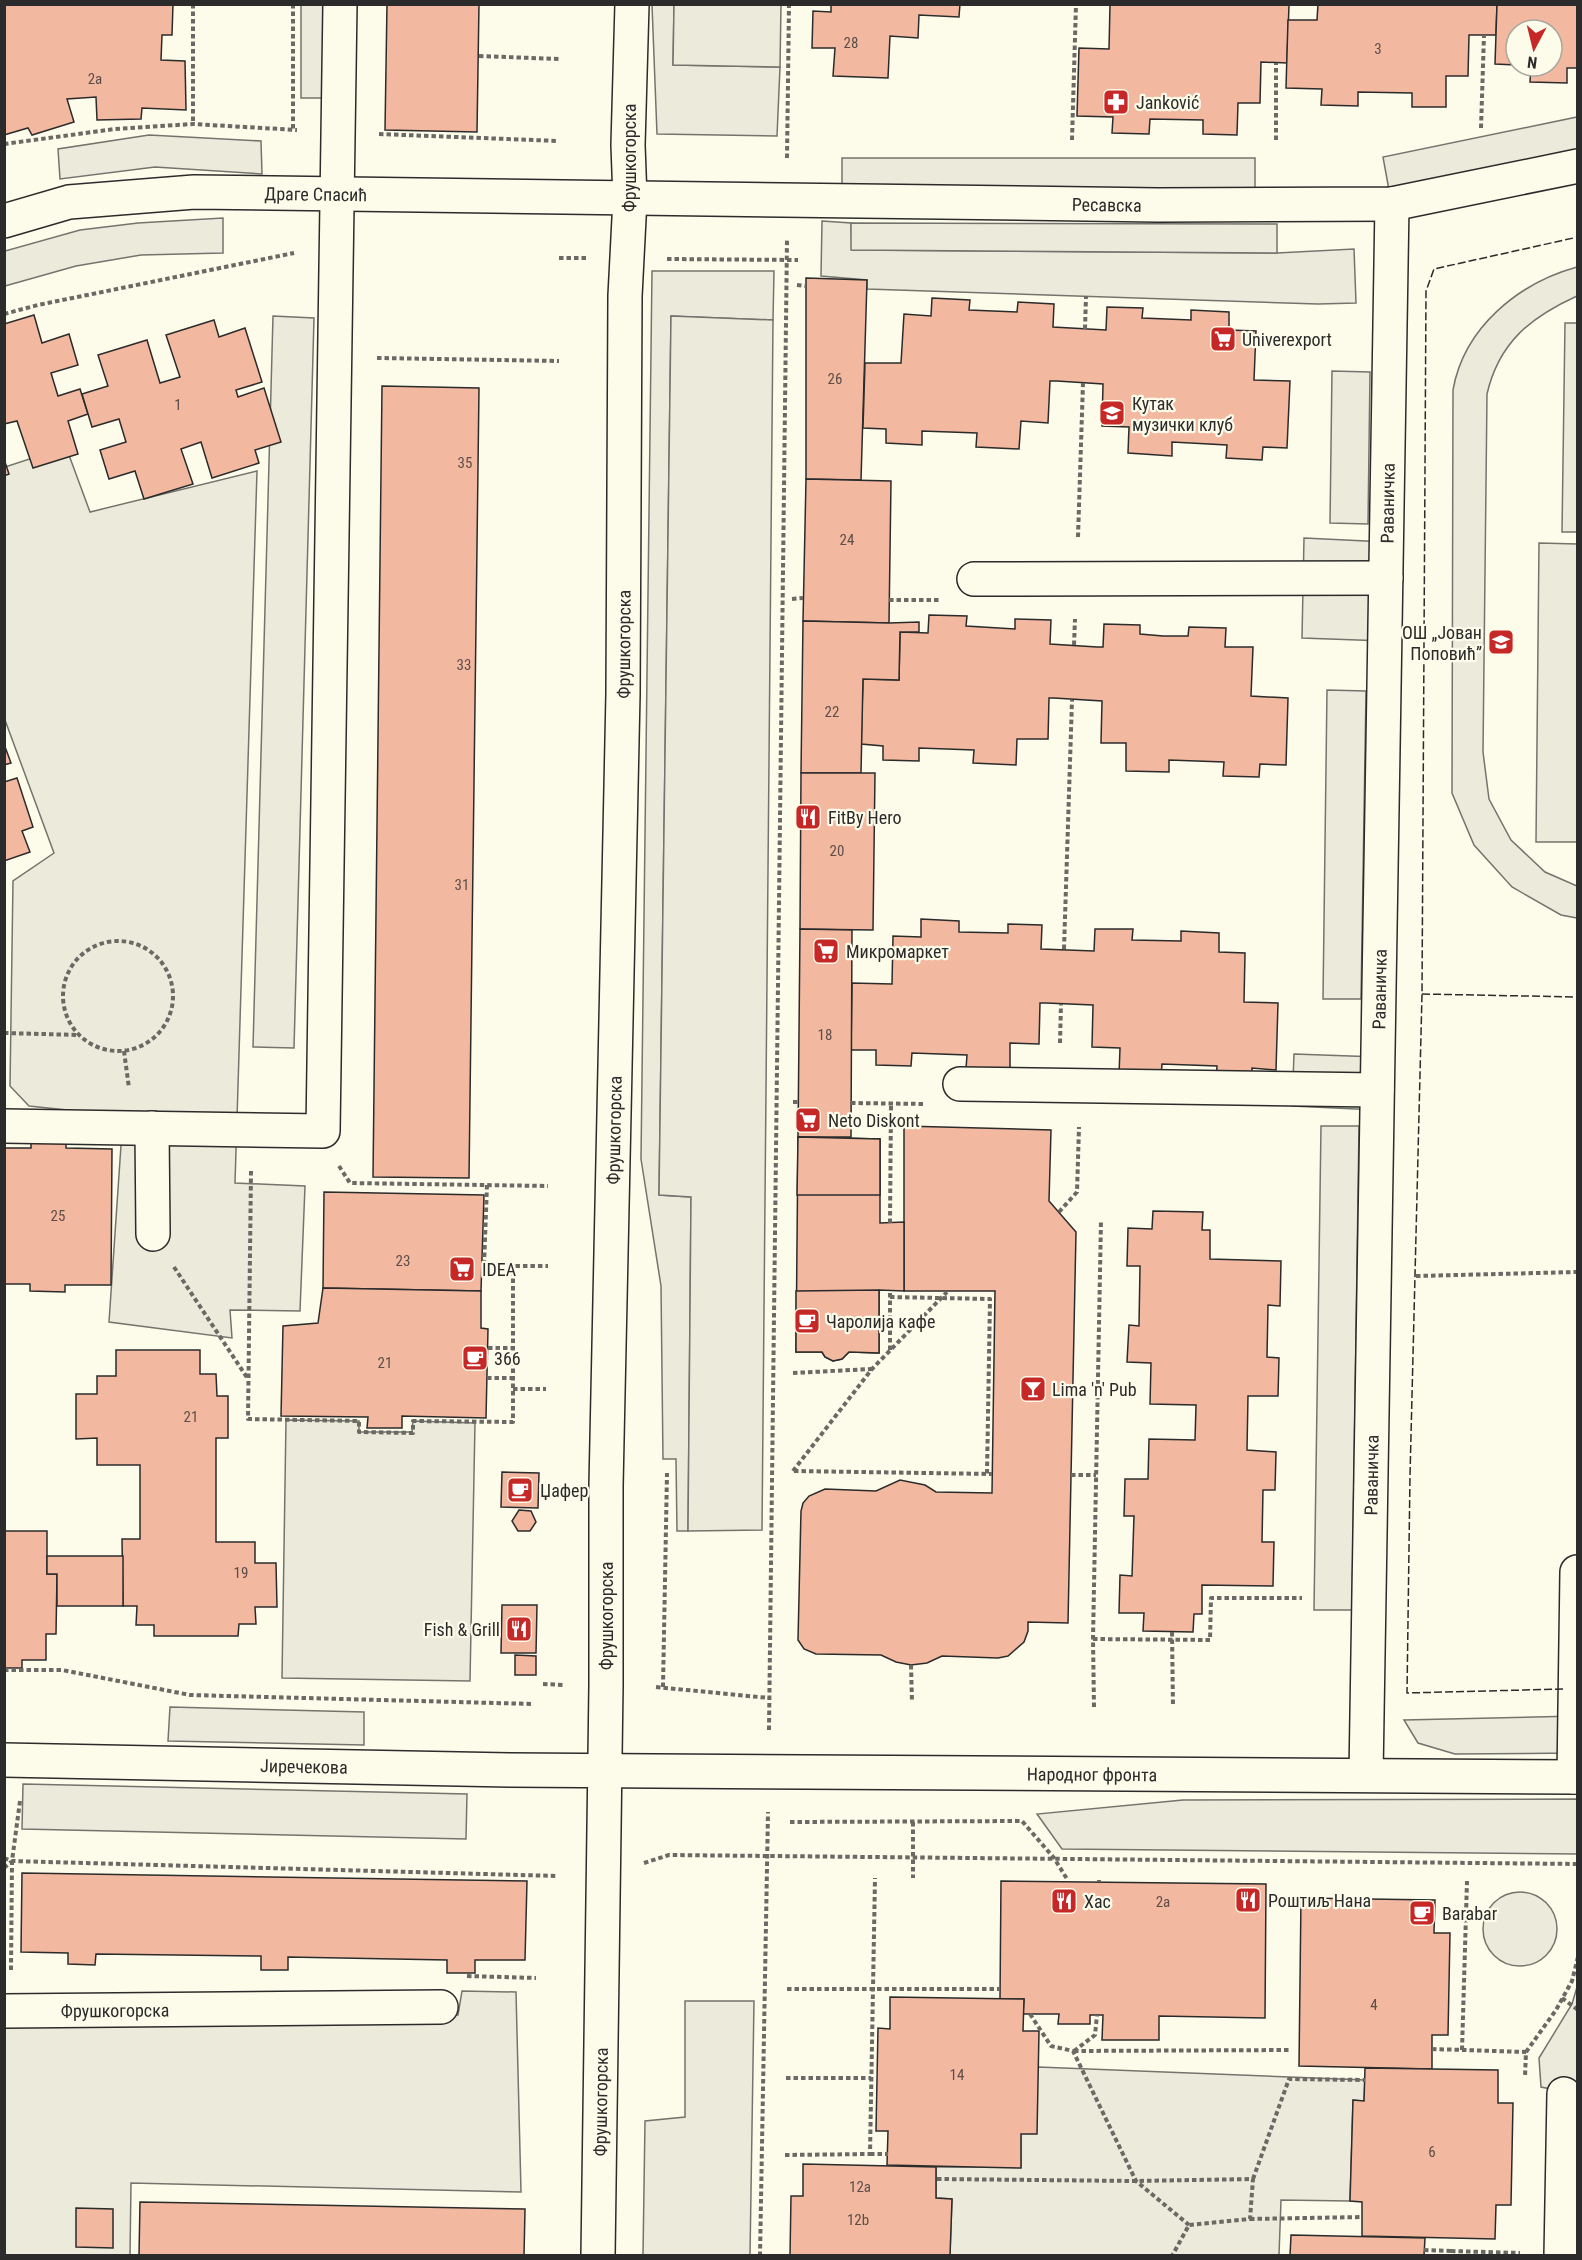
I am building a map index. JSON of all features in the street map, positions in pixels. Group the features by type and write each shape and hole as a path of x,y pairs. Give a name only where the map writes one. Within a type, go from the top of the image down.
{"street":[{"path":"4,1126 323,1131 340,4"},
{"name":"Фрушкогорска","path":"598,2256 605,1771 606,1474 623,694 625,296 630,199 628,145 632,4"},
{"name":"Ресавска","path":"630,199 789,199 1158,205 1392,204 1578,166"},
{"name":"Драге Спасић","path":"4,221 69,202 194,192 630,199"},
{"name":"Раваничка","path":"1366,1775 1392,204"},
{"path":"974,579 1386,578"},
{"path":"960,1084 1377,1090"},
{"path":"152,1128 153,1234"},
{"path":"1576,1777 1577,1572"},
{"name":"Јиречекова","path":"18,1760 605,1771"},
{"name":"Народног фронта","path":"605,1771 1576,1777"},
{"name":"Фрушкогорска","path":"4,2011 441,2007"},
{"path":"1562,2256 1564,2094"}],"path":[{"path":"193,4 193,124"},
{"path":"293,4 293,130"},
{"path":"760,2256 769,1771 786,260 789,199 787,147 789,4"},
{"path":"1072,140 1076,4"},
{"path":"1481,128 1484,35"},
{"path":"479,56 560,58"},
{"path":"1276,63 1276,140"},
{"path":"4,144 105,130 193,124 338,133 558,141"},
{"path":"4,314 50,302 323,248 337,239"},
{"path":"558,258 798,260"},
{"path":"797,285 806,286"},
{"path":"1084,329 1086,296"},
{"path":"335,358 559,361"},
{"path":"1074,645 1083,383"},
{"path":"792,599 803,598"},
{"path":"1064,949 1072,700"},
{"path":"4,1033 79,1035 92,1044 108,1050 124,1051 142,1046 157,1036 168,1020 173,1003 172,984 165,967 153,953 137,944 118,941 100,944 84,952 71,967 64,984 63,1002 68,1020 79,1035"},
{"path":"890,1223 891,1104"},
{"path":"333,1158 350,1183 549,1186"},
{"path":"251,1170 248,1419 359,1421 359,1432 413,1432 413,1421 513,1422 513,1266"},
{"path":"487,1185 484,1266 548,1266"},
{"path":"1094,1707 1101,1220"},
{"path":"153,1234 249,1379"},
{"path":"1374,1275 1578,1272"},
{"path":"890,1351 890,1294 942,1297 990,1299 989,1474 793,1471 872,1369 890,1351 942,1297 947,1292"},
{"path":"488,1348 513,1348"},
{"path":"793,1373 872,1369"},
{"path":"487,1378 513,1378"},
{"path":"513,1389 546,1389"},
{"path":"663,1687 667,1473"},
{"path":"1071,1475 1096,1475"},
{"path":"1094,1640 1210,1640 1211,1598 1302,1598"},
{"path":"1172,1632 1173,1707"},
{"path":"911,1665 912,1702"},
{"path":"4,1670 62,1670 190,1695 534,1704"},
{"path":"656,1687 769,1698"},
{"path":"11,1972 12,1861 23,1784 18,1760"},
{"path":"790,1822 1023,1821 1054,1858 1067,1879"},
{"path":"913,1822 913,1878"},
{"path":"669,1855 1578,1864"},
{"path":"4,1857 12,1861 556,1876"},
{"path":"4,1868 12,1861"},
{"path":"870,2154 875,1878"},
{"path":"1462,2050 1467,1881"},
{"path":"1525,2083 1526,2052 1572,1981 1578,1957"},
{"path":"462,1976 536,1978"},
{"path":"787,1989 1000,1989"},
{"path":"1562,1998 1578,2010"},
{"path":"1030,2014 1051,2046 1073,2051 1289,2050"},
{"path":"1073,2051 1095,2035 1096,2015"},
{"path":"1432,2049 1526,2052"},
{"path":"1073,2051 1136,2181 1189,2224 1250,2219 1362,2217"},
{"path":"786,2078 871,2078"},
{"path":"1250,2219 1253,2179 1289,2079 1365,2080"},
{"path":"785,2155 888,2154"},
{"path":"937,2179 1136,2181 1253,2179"},
{"path":"1172,2256 1189,2224"},
{"path":"1424,2250 1451,2253 1520,2253"}],"shaded area":[{"path":"301,5 327,5 327,98 301,98"},
{"path":"652,5 674,5 673,65 780,67 777,136 657,134"},
{"path":"674,5 781,5 780,67 673,65"},
{"path":"1577,117 1577,152 1389,190 1383,157"},
{"path":"149,135 261,141 262,174 155,167 60,179 58,149"},
{"path":"842,158 1255,158 1255,191 842,191"},
{"path":"223,218 223,253 141,255 76,266 5,286 5,251 80,230 138,223"},
{"path":"822,221 851,223 852,250 1277,253 1354,249 1356,303 1318,304 867,289 867,280 821,276"},
{"path":"851,223 1277,224 1277,253 851,250"},
{"path":"1577,267 1577,296 1545,313 1519,333 1500,360 1487,394 1483,752 1489,799 1511,840 1545,872 1577,886 1577,918 1561,915 1512,887 1474,845 1452,793 1453,390 1459,367 1469,346 1497,311 1515,296 1535,284"},
{"path":"652,271 774,271 773,320 671,316 659,1195 691,1197 688,1531 677,1531 676,1459 663,1459 661,1286 641,1159"},
{"path":"273,316 314,318 294,1048 253,1047"},
{"path":"671,316 773,320 762,1530 688,1531 691,1197 659,1195"},
{"path":"1565,323 1577,323 1577,532 1562,532"},
{"path":"1332,371 1370,372 1368,524 1330,523"},
{"path":"66,447 90,512 257,471 235,1183 305,1186 300,1311 230,1310 232,1338 109,1322 123,1116 29,1106 10,1086 13,881 54,853 5,720 5,467"},
{"path":"1304,538 1386,542 1385,641 1302,638"},
{"path":"1539,543 1577,544 1577,842 1536,842"},
{"path":"1327,690 1366,691 1361,999 1323,999"},
{"path":"1294,1054 1378,1057 1377,1110 1292,1106"},
{"path":"1321,1126 1359,1126 1352,1610 1314,1610"},
{"path":"286,1420 359,1421 359,1432 412,1432 413,1421 475,1423 470,1681 282,1678"},
{"path":"170,1707 364,1712 364,1745 168,1741"},
{"path":"1577,1716 1577,1753 1455,1754 1418,1743 1404,1720"},
{"path":"23,1784 467,1794 466,1839 22,1829"},
{"path":"1577,1799 1577,1854 1062,1849 1037,1814 1183,1800"},
{"path":"1520,1892 1541,1898 1551,1908 1557,1929 1551,1950 1541,1960 1520,1966 1499,1960 1489,1950 1483,1929 1489,1908 1499,1898"},
{"path":"1577,1987 1577,2094 1541,2087 1539,2058 1572,2004"},
{"path":"462,1991 516,1992 521,2192 131,2183 130,2255 5,2255 4,2020 458,2015"},
{"path":"685,2001 754,2001 750,2255 643,2255 645,2121 685,2117"},
{"path":"1038,2067 1365,2080 1364,2101 1353,2100 1350,2201 1281,2200 1279,2255 950,2255 952,2199 936,2198 936,2167 1021,2167 1021,2134"}],"building":[{"path":"4,4 173,4 172,35 162,35 161,60 185,61 186,110 142,108 141,119 97,120 96,97 67,99 74,122 32,135 28,128 4,135"},
{"path":"387,4 479,4 477,132 385,130"},
{"path":"831,4 960,4 959,17 919,15 918,38 890,36 888,78 833,76 835,48 812,48 813,11 831,12"},
{"path":"1318,4 1497,4 1496,35 1469,35 1468,76 1446,76 1446,107 1412,107 1412,93 1358,92 1358,106 1321,105 1322,89 1286,88 1288,20 1317,20"},
{"path":"1497,4 1578,4 1578,68 1567,68 1567,83 1530,82 1530,78 1564,78 1564,18 1504,18 1504,64 1495,64"},
{"path":"1110,5 1289,5 1287,63 1261,62 1260,103 1238,103 1237,135 1203,134 1203,120 1150,119 1149,134 1112,133 1113,117 1077,116 1079,48 1109,49"},
{"path":"806,278 867,280 861,480 806,479"},
{"path":"932,298 970,300 969,310 1017,312 1018,302 1054,304 1053,327 1106,330 1107,307 1143,308 1142,318 1191,320 1191,310 1229,312 1229,330 1256,331 1254,380 1290,381 1287,448 1263,447 1262,460 1226,458 1227,445 1172,442 1172,456 1128,453 1129,427 1102,426 1103,384 1057,381 1050,381 1048,423 1021,421 1019,449 976,447 977,433 922,431 922,445 886,443 886,429 863,428 865,363 901,363 904,314 931,316"},
{"path":"34,315 42,343 69,334 78,365 51,373 58,396 80,389 88,414 68,421 78,454 33,468 17,421 4,424 4,324"},
{"path":"214,320 219,337 245,328 262,382 236,390 238,397 264,388 281,442 255,450 259,463 212,478 201,442 181,449 193,484 144,499 135,471 109,479 100,450 126,442 119,419 92,427 82,394 108,386 98,355 147,340 160,383 180,377 166,335"},
{"path":"382,386 479,388 469,1178 373,1177"},
{"path":"4,459 9,474 4,476"},
{"path":"806,479 891,481 889,623 803,621"},
{"path":"929,615 967,616 966,626 1015,629 1015,619 1051,620 1050,644 1097,647 1103,647 1104,624 1140,625 1140,634 1163,636 1188,636 1189,627 1226,628 1225,647 1253,647 1251,696 1288,698 1286,765 1260,764 1259,777 1223,776 1224,762 1169,760 1169,772 1126,771 1126,743 1101,743 1102,701 1054,698 1049,698 1048,739 1017,739 1016,765 973,763 974,750 919,748 919,761 883,760 883,746 861,744 863,679 899,680 900,632 928,633"},
{"path":"803,621 919,622 919,632 900,632 899,680 863,679 861,773 801,773"},
{"path":"4,744 11,763 4,765"},
{"path":"801,773 875,773 873,930 800,929"},
{"path":"17,778 33,827 22,831 30,852 4,861 4,782"},
{"path":"921,919 959,921 959,932 1008,933 1008,924 1042,925 1041,949 1094,951 1095,929 1133,929 1132,940 1181,941 1181,931 1219,933 1219,952 1245,953 1244,1002 1278,1003 1276,1070 1252,1068 1252,1082 1216,1080 1217,1066 1162,1064 1161,1077 1119,1075 1120,1048 1092,1047 1093,1005 1046,1003 1040,1003 1039,1044 1010,1043 1010,1070 966,1069 967,1055 912,1053 911,1066 876,1065 876,1050 851,1050 852,983 892,984 893,936 921,937"},
{"path":"800,929 852,930 851,1137 798,1137"},
{"path":"904,1126 1051,1130 1049,1201 1076,1232 1068,1623 1028,1622 1024,1642 1008,1656 998,1658 942,1656 927,1663 911,1665 896,1662 881,1655 816,1654 804,1649 798,1640 801,1511 803,1503 809,1496 825,1489 876,1491 900,1480 925,1485 936,1492 992,1493 995,1291 904,1291"},
{"path":"31,1137 66,1138 66,1148 112,1149 111,1285 65,1285 65,1292 30,1291 30,1284 4,1284 4,1148 31,1148"},
{"path":"798,1137 880,1139 880,1223 904,1222 904,1291 879,1290 879,1353 849,1352 842,1359 833,1361 825,1357 822,1352 796,1352"},
{"path":"798,1137 880,1139 880,1195 797,1195"},
{"path":"324,1192 484,1195 481,1291 323,1288"},
{"path":"1153,1211 1203,1212 1202,1230 1210,1230 1210,1259 1281,1261 1280,1306 1268,1305 1267,1357 1279,1358 1278,1396 1248,1396 1247,1450 1276,1452 1275,1490 1263,1490 1262,1542 1274,1542 1273,1586 1202,1585 1202,1614 1194,1614 1193,1632 1143,1631 1144,1613 1119,1613 1120,1575 1132,1576 1134,1516 1124,1516 1125,1479 1148,1479 1149,1439 1195,1440 1196,1405 1150,1404 1151,1363 1127,1362 1129,1325 1139,1326 1140,1266 1127,1266 1128,1228 1152,1229"},
{"path":"323,1288 481,1291 481,1328 488,1329 486,1418 402,1416 402,1428 367,1428 368,1417 281,1416 283,1326 318,1323"},
{"path":"879,1290 879,1353 849,1352 842,1359 833,1361 825,1357 822,1352 796,1352 796,1291"},
{"path":"116,1350 200,1350 200,1374 216,1374 217,1396 228,1396 228,1438 216,1438 216,1542 255,1542 255,1563 276,1563 277,1607 255,1607 256,1624 239,1624 238,1636 154,1636 154,1625 136,1625 137,1606 123,1606 122,1539 140,1539 140,1465 97,1465 97,1438 76,1439 76,1394 97,1394 97,1376 116,1376"},
{"name":"Џафер","path":"502,1472 539,1473 538,1508 501,1507"},
{"path":"519,1510 531,1511 536,1522 530,1531 518,1531 512,1521"},
{"path":"4,1531 47,1531 47,1574 57,1574 56,1634 46,1634 46,1660 22,1660 22,1668 4,1668"},
{"path":"47,1556 123,1556 123,1606 57,1606 57,1574 47,1574"},
{"name":"Fish & Grill","path":"502,1605 537,1605 536,1653 501,1653"},
{"path":"515,1655 536,1656 536,1675 515,1675"},
{"path":"22,1873 527,1881 525,1960 475,1960 475,1973 447,1973 447,1960 288,1957 288,1970 261,1970 261,1956 96,1954 95,1965 68,1964 68,1953 21,1952"},
{"path":"1001,1881 1266,1884 1265,2018 1159,2016 1159,2040 1102,2040 1103,2015 1090,2015 1090,2024 1058,2024 1059,2014 1023,2014 1024,1999 1000,1999"},
{"path":"1301,1898 1435,1900 1434,1933 1450,1933 1448,2035 1432,2035 1432,2069 1299,2066"},
{"path":"890,1997 1024,1999 1023,2031 1039,2031 1037,2134 1021,2134 1021,2168 887,2165 888,2131 876,2131 878,2028 890,2029"},
{"path":"1365,2068 1498,2070 1498,2103 1513,2103 1511,2205 1496,2205 1495,2239 1362,2236 1362,2202 1350,2201 1353,2100 1364,2101"},
{"path":"803,2164 936,2167 936,2198 952,2199 950,2256 790,2256 791,2196 803,2196"},
{"path":"140,2202 525,2209 524,2256 139,2256"},
{"path":"76,2208 113,2209 113,2248 76,2247"},
{"path":"1291,2235 1425,2238 1424,2256 1290,2256"}],"fence":[{"path":"1563,1689 1407,1693 1422,994 1426,291 1434,269 1578,237"},
{"path":"1422,994 1578,997"}],"place":[{"name":"Janković","path":"1116,102"},
{"name":"Univerexport","path":"1223,339"},
{"name":"Кутак музички клуб","path":"1112,413"},
{"name":"ОШ „Јован Поповић”","path":"1501,642"},
{"name":"FitBy Hero","path":"808,817"},
{"name":"Микромаркет","path":"826,951"},
{"name":"Neto Diskont","path":"808,1120"},
{"name":"IDEA","path":"462,1269"},
{"name":"Чаролија кафе","path":"807,1321"},
{"name":"366","path":"475,1358"},
{"name":"Lima 'n' Pub","path":"1033,1389"},
{"name":"Џафер","path":"520,1490"},
{"name":"Fish & Grill","path":"519,1629"},
{"name":"Роштиљ Нана","path":"1248,1900"},
{"name":"Хас","path":"1064,1901"},
{"name":"Barabar","path":"1422,1913"}]}
